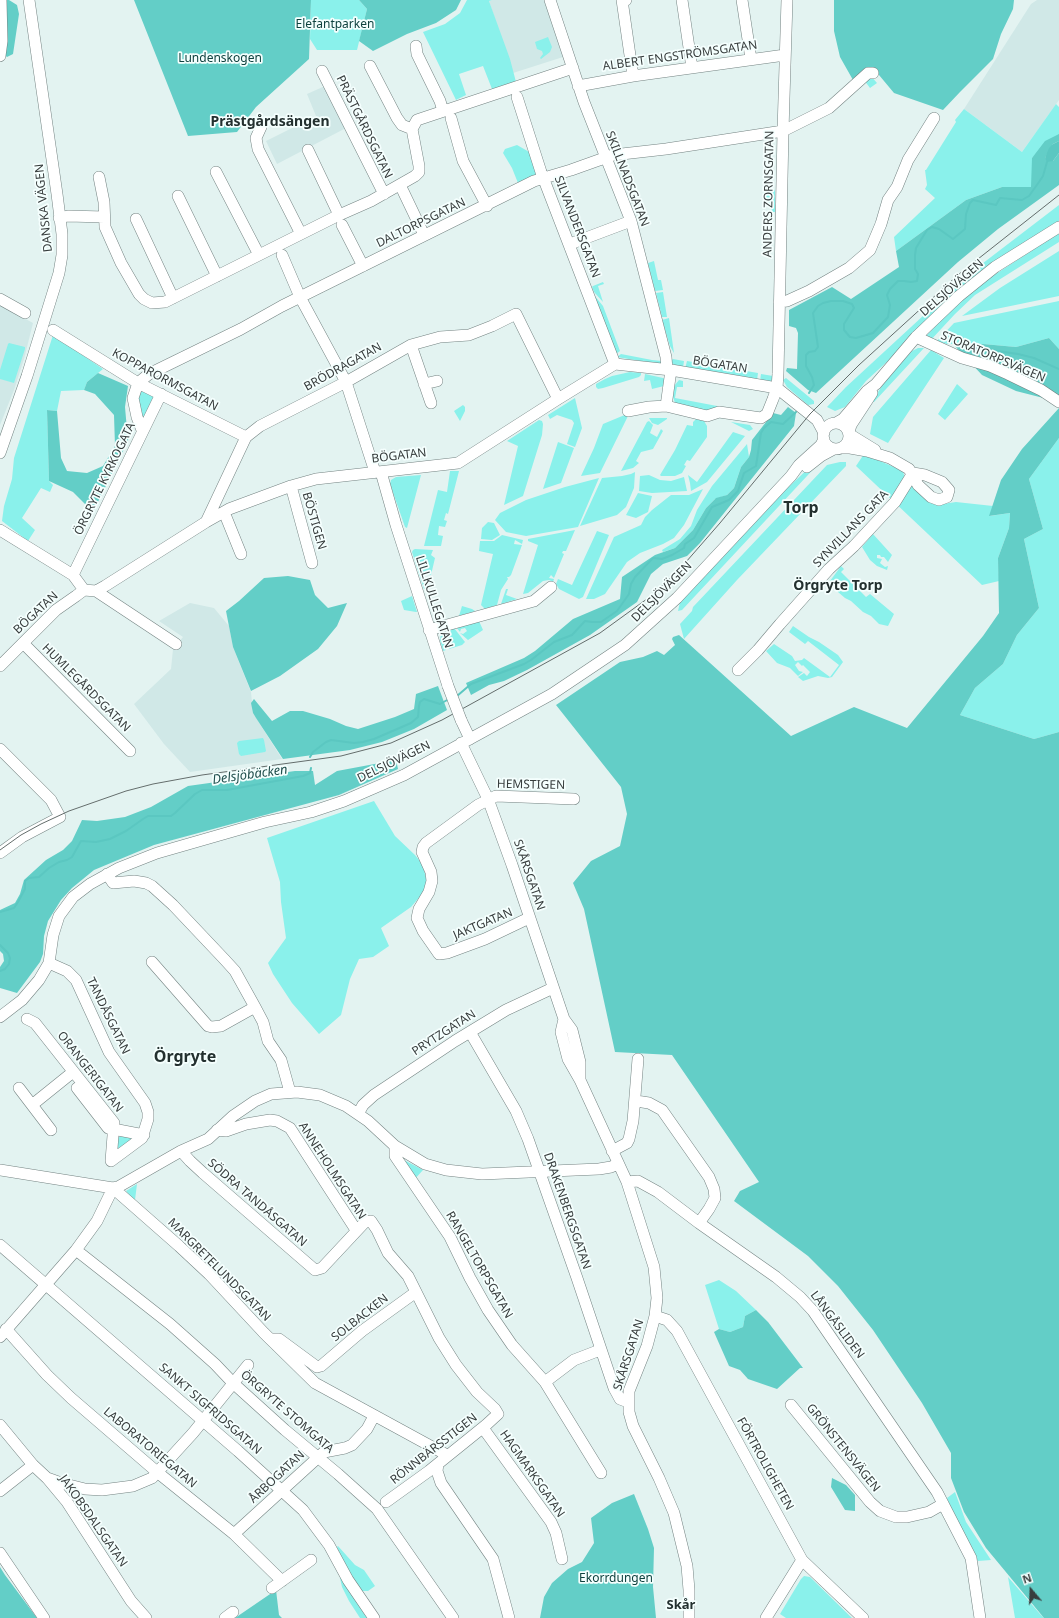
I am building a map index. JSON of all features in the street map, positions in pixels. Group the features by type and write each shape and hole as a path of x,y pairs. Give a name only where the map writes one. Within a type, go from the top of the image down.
{"street":[{"path":"0,56 2,41 1,0"},
{"name":"DANSKA VÄGEN","path":"0,453 14,417 59,273 63,246 47,120 29,0"},
{"name":"SKILLNADSGATAN","path":"550,0 591,122 607,158 631,221 669,370 666,406"},
{"path":"626,0 622,0 633,76"},
{"path":"682,0 692,68"},
{"path":"742,0 750,59"},
{"name":"ANDERS ZORNSGATAN","path":"628,411 649,407 666,406 707,416 719,412 761,418 767,414 777,388 787,0"},
{"path":"416,46 417,54 447,114 463,161 486,206"},
{"name":"ALBERT ENGSTRÖMSGATAN","path":"578,86 633,76 750,59 785,56"},
{"path":"370,66 397,118 402,125 412,129 417,120 447,114 573,68"},
{"name":"PRÄSTGÅRDSGATAN","path":"322,71 384,194"},
{"name":"DALTORPSGATAN","path":"138,383 149,374 534,181 613,155 666,149 783,131 829,108 868,73 873,73"},
{"name":"SILVANDERSGATAN","path":"517,97 544,178 615,364"},
{"path":"779,302 787,301 809,291 849,268 870,250 881,224 888,200 898,187 908,160 934,118"},
{"path":"261,127 256,138 258,149 301,234"},
{"name":"PRÄSTGÅRDSGATAN","path":"104,216 107,232 139,294 144,299 152,303 165,302 301,234 340,220 415,176 419,172 419,166 412,129"},
{"path":"308,150 363,266"},
{"path":"216,172 259,255"},
{"path":"60,218 68,216 104,216 104,202 99,177"},
{"path":"403,191 424,235"},
{"path":"178,196 217,276"},
{"path":"136,219 174,298"},
{"path":"570,244 631,221"},
{"name":"DELSJÖVÄGEN","path":"834,424 843,419 866,391 876,384 916,337 951,303 1003,262 1059,227"},
{"name":"LILLKULLEGATAN","path":"282,255 300,297 346,382 394,519 448,686 461,720 465,741"},
{"path":"0,299 25,313"},
{"name":"BRÖDRAGATAN","path":"206,522 246,437 260,426 346,382 411,344 440,337 469,335 516,314 558,399"},
{"name":"KOPPARORMSGATAN","path":"53,330 138,383 246,437"},
{"name":"STORATORPSVÄGEN","path":"916,337 962,358 990,366 1008,374 1041,390 1059,402"},
{"path":"411,344 431,403"},
{"name":"BÖGATAN","path":"96,591 226,511 291,486 316,479 458,463 615,364 669,370 777,388 817,420 834,424"},
{"path":"424,384 437,381"},
{"path":"138,383 134,392 134,402 137,417 142,430"},
{"name":"DELSJÖVÄGEN","path":"849,433 851,426 872,394 876,384"},
{"name":"ÖRGRYTE KYRKOGATA","path":"73,575 142,430 161,394"},
{"name":"BÖGATAN","path":"817,420 824,436"},
{"path":"834,424 845,426 849,433 881,454 850,448 838,449 828,446 824,436 826,428 834,424"},
{"path":"838,449 849,442 849,433"},
{"name":"DELSJÖVÄGEN","path":"0,1017 16,1005 36,985 49,963 54,928 63,909 77,893 107,874 138,860 166,850 335,804 404,775 552,694 625,645 677,598 791,476 799,465 821,444 824,436"},
{"name":"DELSJÖVÄGEN","path":"791,476 803,470 821,456 838,449"},
{"name":"SYNVILLANS GATA","path":"738,670 758,650 829,569 854,546 895,502 913,473 909,468 881,454"},
{"name":"BÖSTIGEN","path":"291,486 312,563"},
{"path":"219,493 219,500 226,511 241,554"},
{"path":"0,530 73,575 84,590 96,591 176,644"},
{"path":"429,630 534,601 551,587"},
{"name":"BÖGATAN","path":"0,666 56,610 84,590"},
{"name":"HUMLEGÅRDSGATAN","path":"23,643 130,751"},
{"name":"SKÅRSGATAN","path":"465,741 488,799 564,1018 572,1030 580,1062 580,1080 627,1182 654,1267 657,1298 655,1316 647,1346 630,1391 628,1402 630,1418 633,1426 659,1478 674,1514 687,1566 689,1618"},
{"path":"0,749 51,800 60,817 22,837 0,853"},
{"name":"HEMSTIGEN","path":"488,799 499,795 574,799"},
{"name":"JAKTGATAN","path":"488,799 426,843 422,849 423,856 431,872 432,881 429,892 419,909 417,918 419,924 434,949 439,954 447,953 485,939 529,918"},
{"path":"107,874 113,883 140,881 156,889 226,960 235,971 255,1007 268,1041 283,1065 290,1092"},
{"path":"152,962 208,1026 221,1026 255,1007"},
{"name":"TANDÅSGATAN","path":"49,963 67,971 76,980 109,1052 146,1107 148,1119 144,1135"},
{"name":"PRYTZGATAN","path":"358,1114 363,1105 374,1096 470,1032 506,1010 553,988"},
{"name":"ORANGERIGATAN","path":"16,1005 27,1019 30,1027 71,1074 108,1128 113,1129"},
{"name":"DRAKENBERGSGATAN","path":"470,1032 516,1111 539,1171 614,1388 620,1399 628,1402"},
{"path":"612,1151 621,1147 629,1140 636,1100 638,1058"},
{"path":"32,1105 71,1074"},
{"path":"19,1088 52,1130"},
{"path":"0,1170 113,1188 123,1185 181,1151 208,1139 233,1116 255,1101 271,1094 290,1092 308,1092 346,1106 358,1114 395,1146 425,1164 446,1170 482,1174 599,1169 618,1164"},
{"path":"636,1100 649,1103 662,1110 709,1177 714,1189 715,1198 699,1223"},
{"name":"ANNEHOLMSGATAN","path":"217,1130 226,1131 246,1124 270,1120 277,1121 290,1128 356,1230"},
{"path":"113,1129 144,1135 114,1160 110,1161 113,1129"},
{"name":"RANGELTORPSGATAN","path":"395,1146 395,1156 450,1237 488,1310 512,1344 545,1382 602,1473"},
{"name":"SÖDRA TANDÅSGATAN","path":"181,1151 230,1198 315,1270 322,1268 356,1230"},
{"name":"LÅNGÅSLIDEN","path":"627,1182 638,1181 658,1192 776,1277 800,1297 813,1311 937,1492 972,1558 980,1618"},
{"path":"3,1333 76,1250 97,1222 113,1188"},
{"name":"MARGRETELUNDSGATAN","path":"113,1188 209,1274 270,1339 315,1383 447,1455"},
{"path":"356,1230 368,1220 374,1224 388,1253 408,1276 416,1292"},
{"name":"SANKT SIGFRIDSGATAN","path":"0,1245 47,1284 303,1510 329,1545 348,1580 374,1618"},
{"name":"ÖRGRYTE STOMGATA","path":"76,1250 170,1324 215,1364 233,1383 377,1509 453,1618"},
{"name":"SOLBACKEN","path":"321,1366 362,1331 416,1292"},
{"name":"RÖNNBÄRSSTIGEN","path":"386,1502 438,1464 498,1414 495,1409 477,1392 456,1365 439,1338 416,1292"},
{"name":"FÖRTROLIGHETEN","path":"655,1316 667,1320 677,1331 802,1560 864,1618"},
{"name":"LABORATORIEGATAN","path":"3,1333 71,1398 157,1472 234,1534 282,1581"},
{"name":"MARGRETELUNDSGATAN","path":"270,1339 279,1339 316,1366 321,1366"},
{"path":"545,1382 574,1360 600,1350"},
{"path":"47,1478 61,1484 85,1489 102,1490 133,1486 145,1482 152,1478 203,1421 248,1365"},
{"name":"GRÖNSTENSVÄGEN","path":"791,1405 870,1502 880,1511 896,1517 907,1517 929,1512 943,1504"},
{"name":"ÅRBOGATAN","path":"234,1534 324,1452 345,1448 352,1445 367,1429 374,1416"},
{"name":"JAKOBSDALSGATAN","path":"0,1424 33,1465 47,1478 67,1502 131,1601 146,1618"},
{"name":"HAGMARKSGATAN","path":"483,1428 551,1522 556,1533 562,1560"},
{"path":"438,1464 437,1471 441,1483 493,1559 509,1618"},
{"path":"0,1491 33,1465"},
{"path":"0,1553 44,1618"},
{"path":"272,1588 311,1560"},
{"path":"766,1618 802,1560"}],"shaded area":[{"path":"544,0 563,57 513,73 489,1"},
{"path":"1037,0 1059,0 1059,100 1022,152 964,109 1031,4"},
{"path":"325,86 346,128 277,164 266,141 316,116 307,94"},
{"path":"1059,141 1059,153 1053,161 1047,162 1045,158 1049,148"},
{"path":"0,305 33,323 14,390 0,425"},
{"path":"190,603 214,608 229,626 233,647 251,692 253,713 282,759 190,772 164,744 134,704 171,669 173,649 183,637 159,621"}],"green space":[{"path":"0,0 9,0 17,5 19,14 13,54 7,57 1,52"},
{"name":"Lundenskogen","path":"134,0 311,0 309,59 256,107 237,132 188,136"},
{"name":"Elefantparken","path":"311,0 359,0 367,9 357,50 317,50 310,39"},
{"path":"359,0 461,0 456,10 436,23 407,34 373,51 359,41 367,9"},
{"path":"467,0 492,0 489,1 510,59 516,82 492,89 483,66 459,74 466,95 456,100 423,32 445,24 460,13"},
{"path":"834,0 1014,0 1013,9 1001,34 993,59 943,110 894,93 875,68 853,80 840,57 834,31"},
{"path":"548,37 552,47 550,52 541,59 540,58 543,54 542,51 537,49 535,42"},
{"path":"870,75 877,83 870,88 864,80"},
{"path":"1056,104 1059,107 1059,136 1032,158 1032,187 1002,187 966,200 896,251 894,237 935,198 925,189 927,185 925,170 956,122 955,120 964,109 1022,152"},
{"path":"1059,134 1059,141 1053,144 1045,158 1053,161 1059,153 1059,185 998,229 958,262 816,393 808,390 786,371 787,368 797,369 798,333 796,328 789,326 789,310 832,287 851,299 899,267 896,251 966,200 1002,187 1031,187 1032,158 1045,141"},
{"path":"517,145 531,153 537,174 518,183 512,168 503,153 505,149"},
{"path":"765,189 775,190 775,212 773,212 764,195 763,191"},
{"path":"1059,205 1059,221 987,266 954,293 891,358 866,381 845,407 835,411 827,407 846,387 974,270"},
{"path":"1059,233 1059,242 975,295 929,342 926,336 954,307 988,279"},
{"path":"1059,251 1059,296 962,316 1000,288"},
{"path":"654,261 658,280 661,280 663,290 655,291 648,263"},
{"path":"603,282 604,284 598,286 603,302 594,292 592,287"},
{"path":"663,292 667,317 662,317 656,293"},
{"path":"594,295 603,306 620,351 615,355"},
{"path":"1059,301 1059,349 1049,338 1016,347 983,344 947,344 937,341 954,323"},
{"path":"669,318 675,355 670,346 662,320"},
{"path":"53,335 103,369 87,382 84,390 61,391 57,411 47,410 49,481 53,485 50,492 41,488 22,518 35,530 28,541 2,521 4,506 12,479 14,458"},
{"path":"1049,338 1059,349 1059,402 1016,391 982,375 953,344 983,344 1016,347"},
{"path":"9,343 25,347 14,383 0,379 0,370"},
{"path":"918,348 924,348 874,402 872,401 888,377 912,351"},
{"path":"931,350 944,358 888,443 870,434 873,417"},
{"path":"621,354 662,361 658,364 617,357"},
{"path":"673,359 684,361 683,368 672,363 671,361"},
{"path":"687,361 758,373 757,380 685,369"},
{"path":"630,372 641,373 641,375 639,377 603,388 598,389 596,387 596,384 605,379"},
{"path":"98,373 128,386 125,407 128,441 93,512 73,492 49,481 47,410 57,411 61,458 67,471 87,473 103,466 115,446 114,415 95,394 84,390 87,382"},
{"path":"645,374 665,379 664,386 652,389 650,380 644,381"},
{"path":"761,374 773,376 773,378 770,382 760,381"},
{"path":"786,378 814,401 814,404 808,405 787,387 783,380"},
{"path":"679,380 683,381 683,387 677,387 675,398 717,406 716,411 711,413 675,403 673,397 674,386"},
{"path":"957,384 968,394 945,420 938,414"},
{"path":"142,391 156,395 143,421 138,403 140,393"},
{"path":"575,398 582,428 575,447 567,444 574,423 572,420 557,415 550,419 548,415"},
{"path":"463,405 465,407 465,411 460,421 454,411"},
{"path":"788,407 796,413 794,426 700,543 687,556 663,564 651,574 637,602 590,635 527,670 504,681 489,685 471,695 466,683 524,658 535,651 573,619 620,599 622,577 655,555 675,548 693,530 706,508 716,498 727,495 734,488 741,467 749,457 752,440 773,413 781,415"},
{"path":"1059,408 1059,438 1029,479 1043,529 1024,539 1039,608 1017,635 1003,664 975,688 960,715 1034,739 1059,732 1059,1618 1044,1618 986,1548 964,1512 951,1478 951,1453 922,1403 873,1330 838,1286 808,1256 734,1201 740,1191 759,1182 672,1055 615,1052 584,909 573,883 591,861 620,846 627,814 621,787 556,705 620,662 643,657 657,651 664,655 675,645 672,639 673,637 679,635 791,736 854,707 907,728 983,636 999,613 998,558 1009,528 1010,513 989,516 1001,480 1022,449"},
{"path":"627,414 628,416 600,473 581,476 603,424"},
{"path":"649,418 667,419 658,425 652,423"},
{"path":"696,419 704,421 707,426 707,437 690,461 687,460 684,465 686,466 682,473 675,476 661,476 660,475 675,450 687,425 693,426 693,422"},
{"path":"539,420 542,421 543,424 542,435 523,496 504,505 518,446 507,441"},
{"path":"649,421 653,425 650,433 657,437 661,429 663,431 653,449 641,452 636,461 639,463 633,468 621,471 647,422"},
{"path":"731,422 750,425 753,429 749,431"},
{"path":"733,432 745,436 707,482 691,491 688,475 697,482"},
{"path":"1059,438 1059,732 1034,739 960,715 975,688 1003,664 1017,635 1039,608 1024,539 1043,529 1029,479"},
{"path":"558,442 574,448 561,483 543,489"},
{"path":"747,444 749,457 741,467 734,488 727,495 715,499 706,508 693,530 675,548 663,552 662,550 680,539 691,526 697,510 712,486"},
{"path":"864,454 903,471 905,479 927,501 936,505 956,502 993,506 990,516 1010,513 1009,528 998,558 999,581 982,585 856,466"},
{"path":"821,461 682,610 678,611 680,602 780,495 812,465"},
{"path":"846,462 846,466 737,580 684,639 680,624 692,611 693,607 827,465"},
{"path":"450,471 459,471 448,514 446,513 444,520 447,521 445,527 439,526 438,535 443,536 441,546 424,546 438,490 447,492"},
{"path":"635,472 634,488 626,507 617,515 580,526 602,478 622,476"},
{"path":"421,475 407,528 405,527 390,484 391,480 396,477"},
{"path":"649,475 660,480 671,481 684,477 687,491 652,493 639,491 640,476"},
{"path":"599,478 578,527 526,536 506,532 495,520 500,513 526,500"},
{"path":"703,489 684,525 674,538 640,553 627,562 605,594 594,599 586,599 614,537 641,525 645,517 652,510 671,495 689,495"},
{"path":"638,493 652,496 648,512 636,518 626,515"},
{"path":"488,522 494,523 500,535 492,540 481,539 482,528"},
{"path":"575,530 566,551 563,551 562,553 564,554 554,578 551,575 549,578 554,579 553,582 549,580 543,581 528,593 523,594 538,545 528,541 528,539"},
{"path":"597,531 609,535 583,597 579,599 559,589 556,584 558,579 572,585"},
{"path":"873,534 892,555 888,562 884,557 877,555 877,558 882,559 880,563 885,567 888,566 887,570 877,566 870,560 862,547"},
{"path":"502,535 523,540 522,544 515,540 514,544 522,545 511,575 507,577 508,579 501,590 497,605 485,609 481,605 493,554 479,551 480,541 494,541"},
{"path":"415,549 433,550 431,555 435,558 431,575 424,573 423,578 431,578 428,588 425,589 412,552"},
{"path":"841,566 844,569 841,572 866,597 870,594 894,614 888,626 879,624 871,616 863,612 838,592 830,581"},
{"path":"288,576 310,580 315,595 328,608 347,603 337,626 318,649 280,676 251,691 233,647 226,611 264,578"},
{"path":"506,589 508,589 506,595 517,599 501,604"},
{"path":"412,596 417,612 404,610 401,601"},
{"path":"462,606 472,609 475,611 459,616"},
{"path":"479,621 483,630 468,640 460,633 463,634 467,631 465,628 461,629 460,632 456,627"},
{"path":"793,626 838,655 843,662 832,677 828,678 818,676 803,681 798,677 804,673 807,676 810,672 803,665 802,666 798,662 795,665 799,671 803,672 798,676 790,668 777,663 766,651 774,644 792,656 795,661 802,660 804,658 830,677 839,665 808,641 805,644 789,632"},
{"path":"454,628 465,642 462,645 449,649 448,647 443,651 440,640 441,634 443,631"},
{"path":"438,686 447,710 414,729 382,742 350,750 283,759 253,713 251,703 254,699 272,721 290,711 303,711 358,729 414,709 416,694"},
{"path":"263,738 265,752 241,756 239,754 237,743 239,741"},
{"path":"396,760 398,769 339,795 154,845 94,870 72,888 61,900 48,921 44,936 43,954 40,962 17,993 0,988 0,967 4,961 3,954 0,951 0,910 15,903 20,894 24,880 46,860 63,850 72,841 82,820 97,821 125,817 151,807 188,786 295,771 313,771 315,785 337,771"},
{"path":"374,801 395,836 423,865 427,883 422,894 411,907 381,928 389,946 373,957 359,959 350,979 341,1015 319,1034 292,1003 273,974 268,963 286,938 280,882 267,838"},
{"path":"121,1136 138,1136 115,1156 114,1139"},
{"path":"404,1160 423,1170 414,1180"},
{"path":"137,1184 135,1200 134,1200 126,1191"},
{"path":"719,1280 736,1291 756,1310 745,1316 743,1327 730,1332 719,1329 705,1285"},
{"path":"756,1310 768,1322 803,1368 800,1368 777,1389 748,1379 740,1370 729,1366 714,1332 719,1329 730,1332 743,1327 745,1316"},
{"path":"832,1478 846,1485 855,1495 855,1511 845,1510 831,1487"},
{"path":"955,1492 966,1522 991,1560 978,1561 957,1525 947,1498"},
{"name":"Ekorrdungen","path":"634,1494 654,1548 653,1587 656,1618 540,1618 544,1597 552,1583 568,1569 582,1562 594,1543 591,1518 612,1503"},
{"path":"338,1546 355,1565 364,1570 375,1586 368,1591 362,1591 347,1570 337,1547"},
{"path":"0,1567 5,1575 37,1618 0,1618"},
{"path":"804,1576 810,1577 852,1618 786,1618 780,1614"},
{"path":"341,1577 369,1618 360,1618 342,1587"},
{"path":"1008,1577 1040,1614 1044,1618 1015,1618"},
{"path":"276,1590 279,1615 282,1618 235,1618"}],"waterway":[{"name":"Delsjöbäcken","path":"809,393 814,385 812,377 806,366 806,355 809,352 815,351 818,347 813,313 818,306 831,301 843,301 852,304 854,308 844,324 844,330 850,337 856,338 873,333 888,317 890,305 887,295 890,289 898,281 917,281 918,274 915,269 916,248 927,230 932,227 939,229 953,239 965,229 966,214 970,203 973,200 996,205 1000,198 1022,200 1029,196 1043,176 1047,162"},
{"path":"969,347 1018,354 1034,358 1059,369"},
{"name":"Delsjöbäcken","path":"457,696 471,684 531,660 554,642 572,635 585,621 601,622 617,611 629,594 631,584 635,577 653,558 662,559 684,548 685,544 694,538 712,507 729,500 738,491 744,473 756,466 761,433 764,428 771,422 783,424 796,412"},
{"name":"Delsjöbäcken","path":"310,757 313,752 331,740 354,743 363,742 374,739 411,723 418,717 420,702 424,699 440,704 449,699"},
{"name":"Delsjöbäcken","path":"0,912 14,908 25,889 25,881 29,878 39,877 49,868 72,857 81,841 96,842 110,839 126,831 148,816 171,816 195,794 202,790 227,790 303,776 310,773 311,768"},
{"name":"Delsjöbäcken","path":"0,945 8,953 10,958 9,964 5,969 0,971"}],"tram line":[{"path":"0,850 21,835 41,824 69,811 126,791 153,784 202,775 341,756 391,743 442,720 600,633 651,596 679,570 810,414 859,365 959,274 1059,195"}],"district":[{"name":"Prästgårdsängen","path":"270,122"},
{"name":"Torp","path":"801,508"},
{"name":"Örgryte Torp","path":"838,586"},
{"name":"Örgryte","path":"185,1057"},
{"name":"Skår","path":"681,1605"}]}
